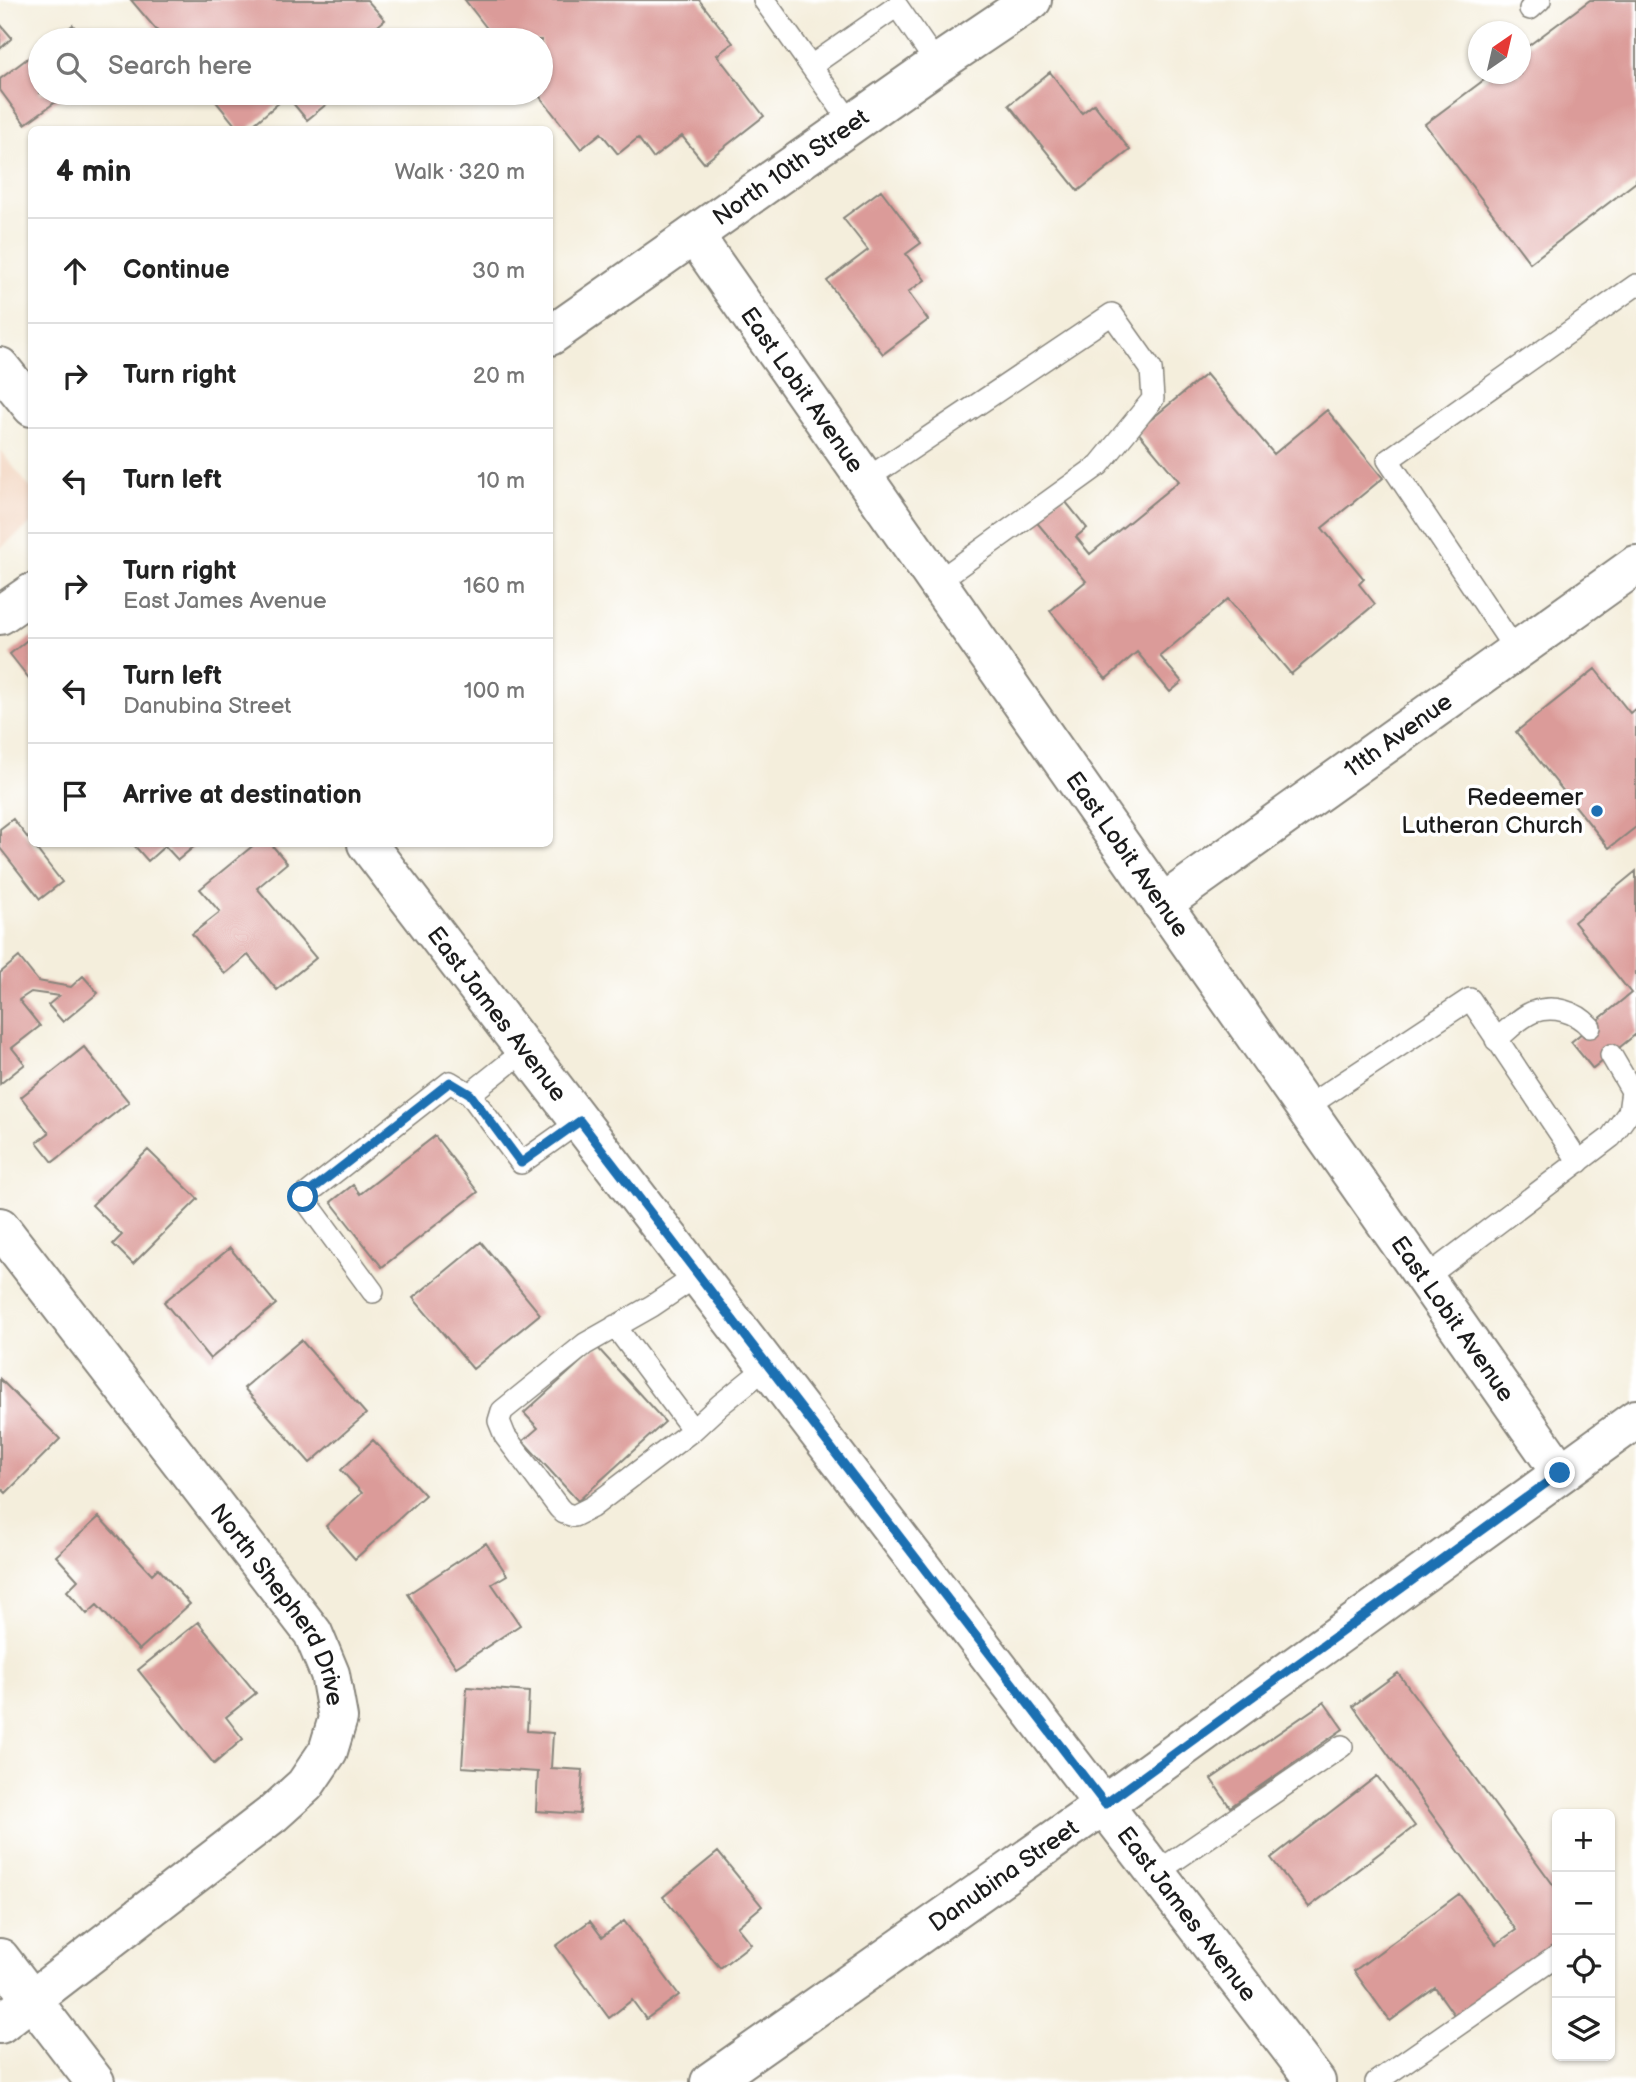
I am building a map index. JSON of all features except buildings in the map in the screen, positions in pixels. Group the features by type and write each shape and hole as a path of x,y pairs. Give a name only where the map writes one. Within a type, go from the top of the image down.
{"street":[{"name":"North 10th Street","path":"553,334 1032,0"},
{"name":"East Lobit Avenue","path":"694,235 1560,1473"},
{"path":"0,367 28,402"},
{"name":"11th Avenue","path":"1162,904 1636,565"},
{"path":"0,615 28,596"},
{"name":"East James Avenue","path":"369,847 1316,2082"},
{"name":"North Shepherd Drive","path":"0,1227 313,1633 331,1674 338,1717 328,1751 305,1785 274,1813 0,2024"},
{"name":"Danubina Street","path":"710,2082 1105,1804 1636,1419"},
{"path":"0,1958 95,2082"}],"lane":[{"path":"764,0 852,124"},
{"path":"811,66 897,6 937,64"},
{"path":"1516,651 1388,460 1636,285"},
{"path":"865,480 1112,314 1151,369 1153,399 1099,466 937,582"},
{"path":"1306,1108 1470,999 1578,1163"},
{"path":"1496,1040 1532,1013 1555,1009 1581,1017 1590,1027"},
{"path":"470,1094 525,1049"},
{"path":"1424,1279 1611,1138 1629,1112 1632,1091 1611,1055"},
{"path":"373,1292 303,1197 450,1082 470,1094 521,1163 580,1121"},
{"path":"698,1275 652,1306 585,1344 507,1405 500,1416 500,1426 505,1436 559,1508 568,1516 582,1513 693,1430 768,1366"},
{"path":"615,1326 693,1430"},
{"path":"1156,1872 1342,1746"},
{"path":"1376,2082 1552,1959"}],"shaded area":[{"path":"0,450 28,485 28,526 0,548"}],"place":[{"name":"Redeemer Lutheran Church","path":"1597,811"}],"route":[{"path":"303,1197 450,1082 470,1094 521,1163 580,1121 1105,1804 1560,1473"}]}
